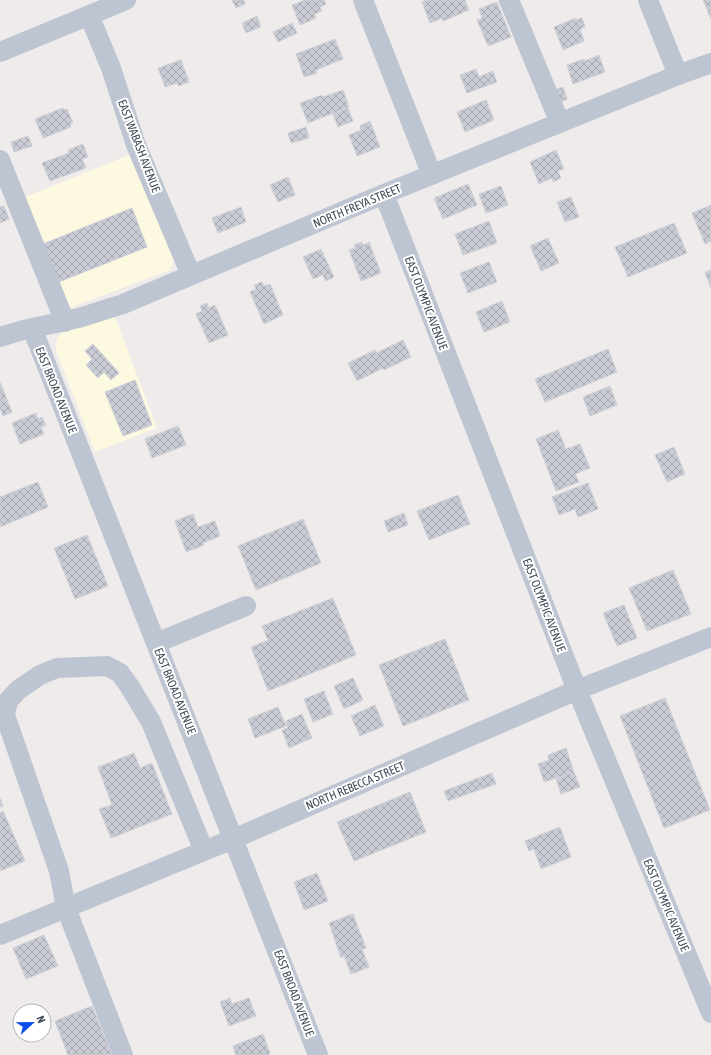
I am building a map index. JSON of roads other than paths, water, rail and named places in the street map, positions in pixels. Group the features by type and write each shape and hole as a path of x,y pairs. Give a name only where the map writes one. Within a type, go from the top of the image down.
{"street":[{"path":"0,52 126,0"},
{"path":"363,0 432,175"},
{"path":"509,0 560,123"},
{"path":"648,0 678,75"},
{"name":"EAST WABASH AVENUE","path":"90,15 111,68 136,145 191,275"},
{"name":"NORTH FREYA STREET","path":"0,337 32,328 65,322 104,311 384,194 711,63"},
{"path":"0,160 65,322"},
{"name":"EAST OLYMPIC AVENUE","path":"384,194 577,690 711,1013"},
{"name":"EAST BROAD AVENUE","path":"32,328 318,1055"},
{"path":"156,643 246,606"},
{"name":"NORTH REBECCA STREET","path":"0,935 233,839 577,690 711,637"},
{"path":"123,1055 66,908 59,872 5,715 8,700 18,690 40,675 57,668 107,666 120,673 130,687 150,722 204,851"}]}
